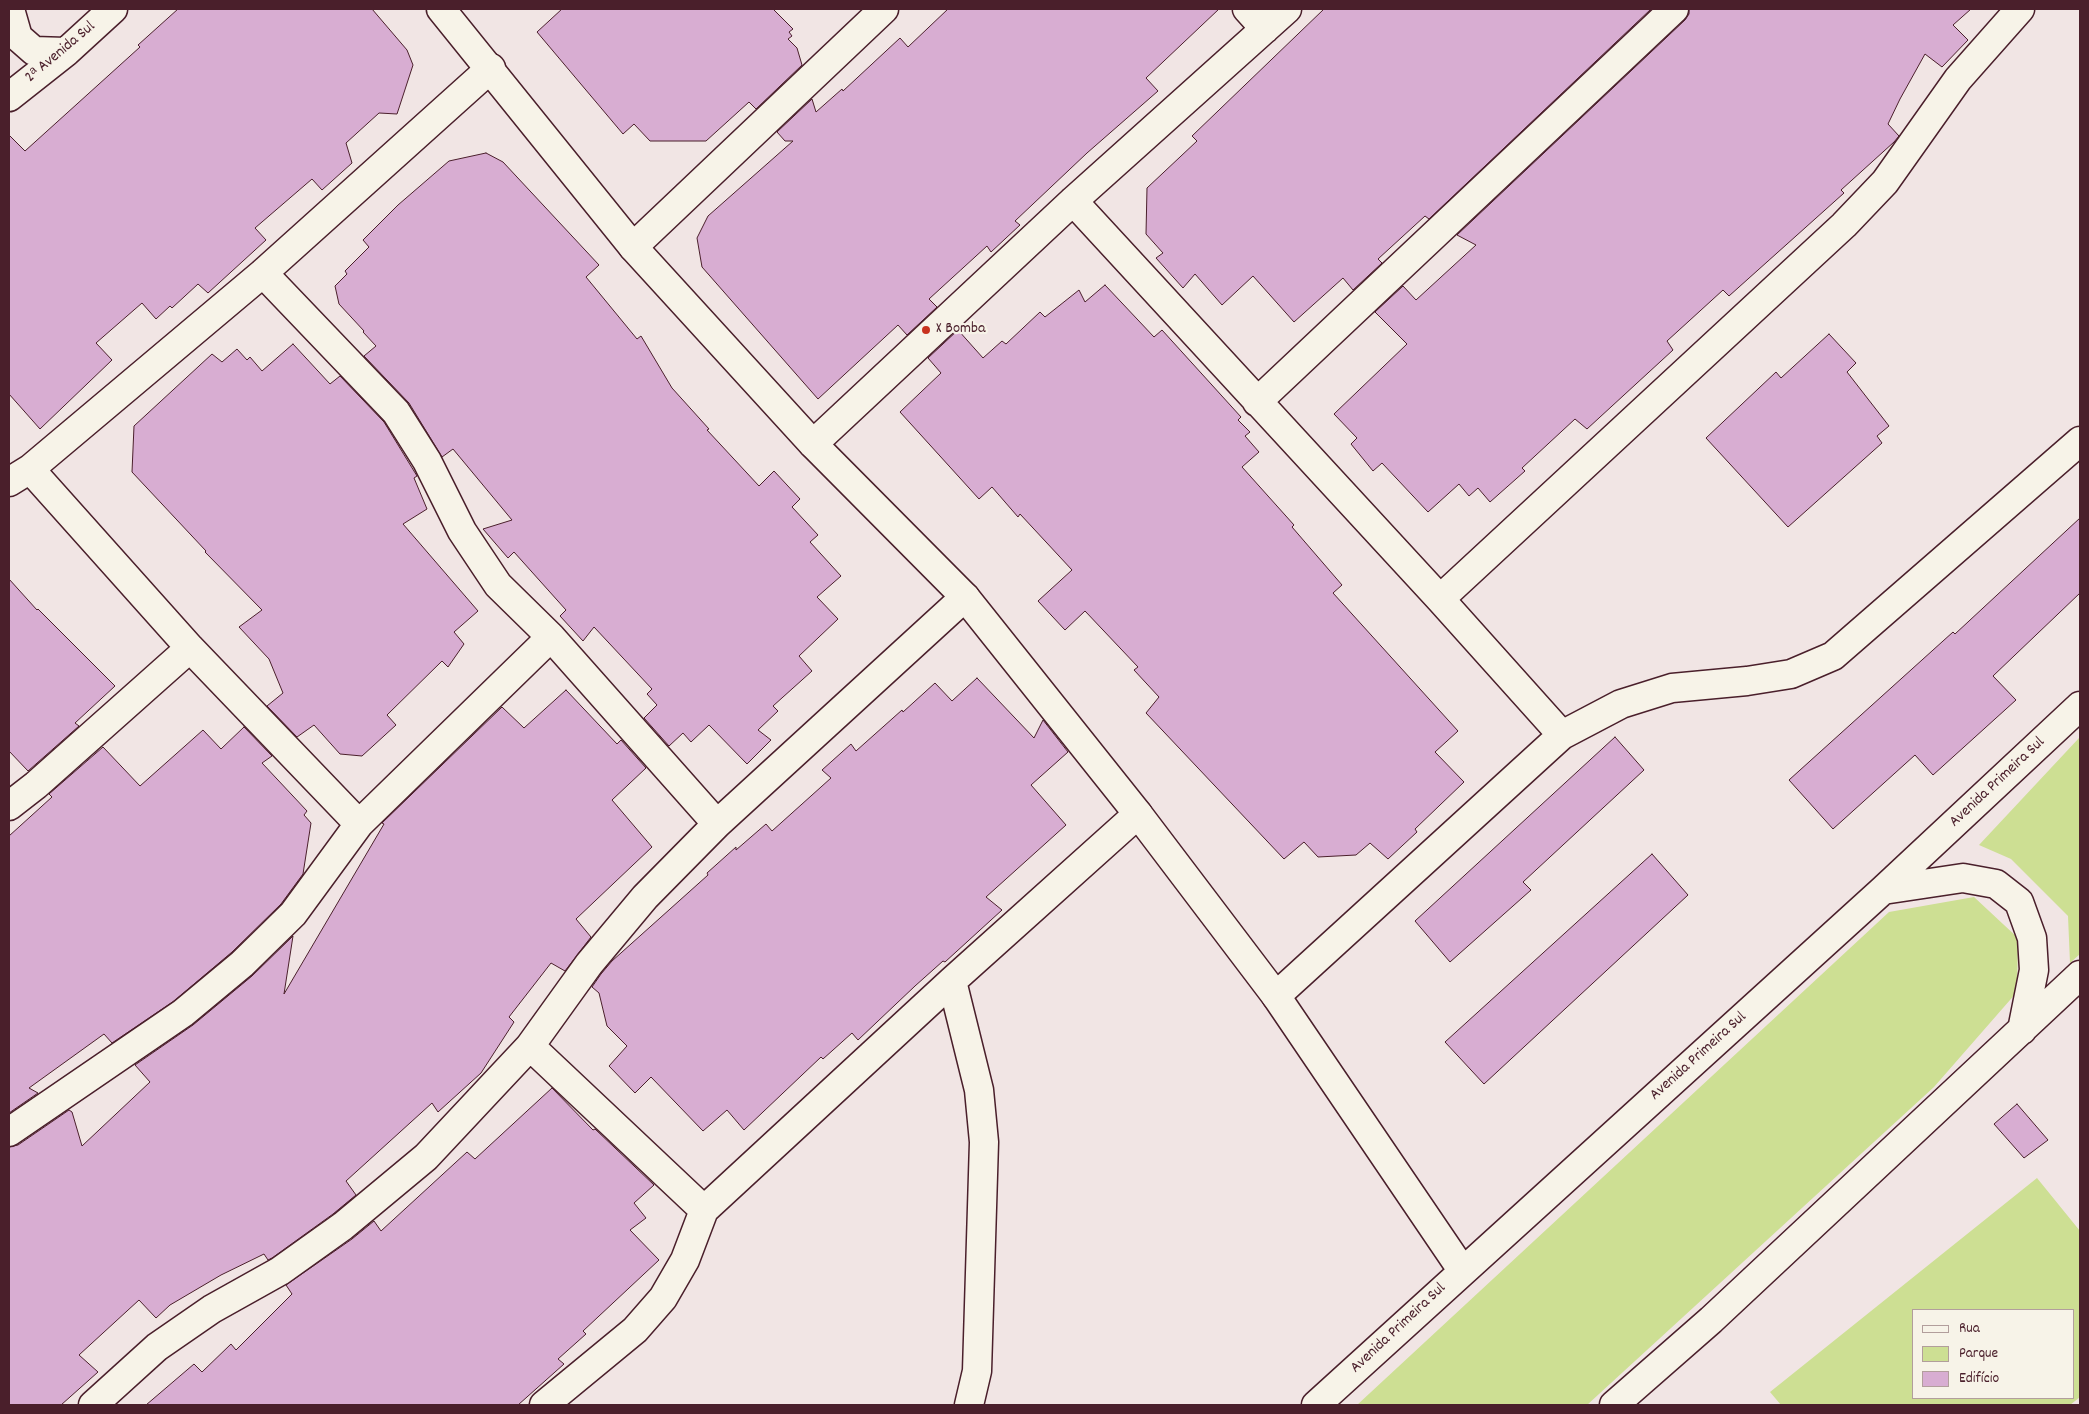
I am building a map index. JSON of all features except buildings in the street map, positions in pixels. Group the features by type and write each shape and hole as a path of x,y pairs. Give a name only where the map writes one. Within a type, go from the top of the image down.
{"street":[{"path":"10,9 18,37 34,51 66,52"},
{"name":"2ᵃ Avenida Sul","path":"9,97 66,52 114,9"},
{"path":"442,9 633,246 813,444 965,597 1138,814 1276,996 1462,1270"},
{"path":"633,246 882,9"},
{"path":"1247,9 1265,29"},
{"path":"813,444 1073,201 1288,9"},
{"path":"1257,402 1674,9"},
{"path":"1440,599 1844,225 1884,182 1958,79 2020,9"},
{"path":"359,824 190,648 19,475 263,274 491,68"},
{"path":"1073,201 1440,599 1562,735"},
{"path":"263,274 396,412 427,461 462,531 498,585 551,637 717,824"},
{"path":"1276,996 1562,735 1622,704 1672,688 1747,681 1791,674 1833,656 2080,441"},
{"path":"93,1405 157,1347 212,1309 280,1272 343,1226 426,1157 530,1046 589,964 645,897 717,824 965,597"},
{"path":"9,1132 183,1013 242,964 293,914 359,824 551,637"},
{"path":"9,806 190,648"},
{"name":"Avenida Primeira Sul","path":"1316,1405 1462,1270 1883,890 2080,706"},
{"path":"544,1405 635,1330 663,1298 684,1260 704,1210 952,981 1138,814"},
{"path":"1883,890 1963,878 1996,884 2019,902 2032,938 2034,970 2022,1030"},
{"path":"1614,1405 1711,1320 2080,975"},
{"path":"952,981 979,1090 984,1142 978,1371 969,1405"},
{"path":"530,1046 704,1210"}],"green space":[{"path":"2079,738 2080,954 2070,963 2068,916 2011,859 1979,845"},
{"path":"1974,897 2018,938 2017,992 1934,1087 1587,1405 1357,1405 1889,912"},
{"path":"2037,1178 2080,1231 2080,1397 2070,1405 1781,1405 1770,1392"}],"place":[{"name":"X Bomba","path":"926,330"}]}
